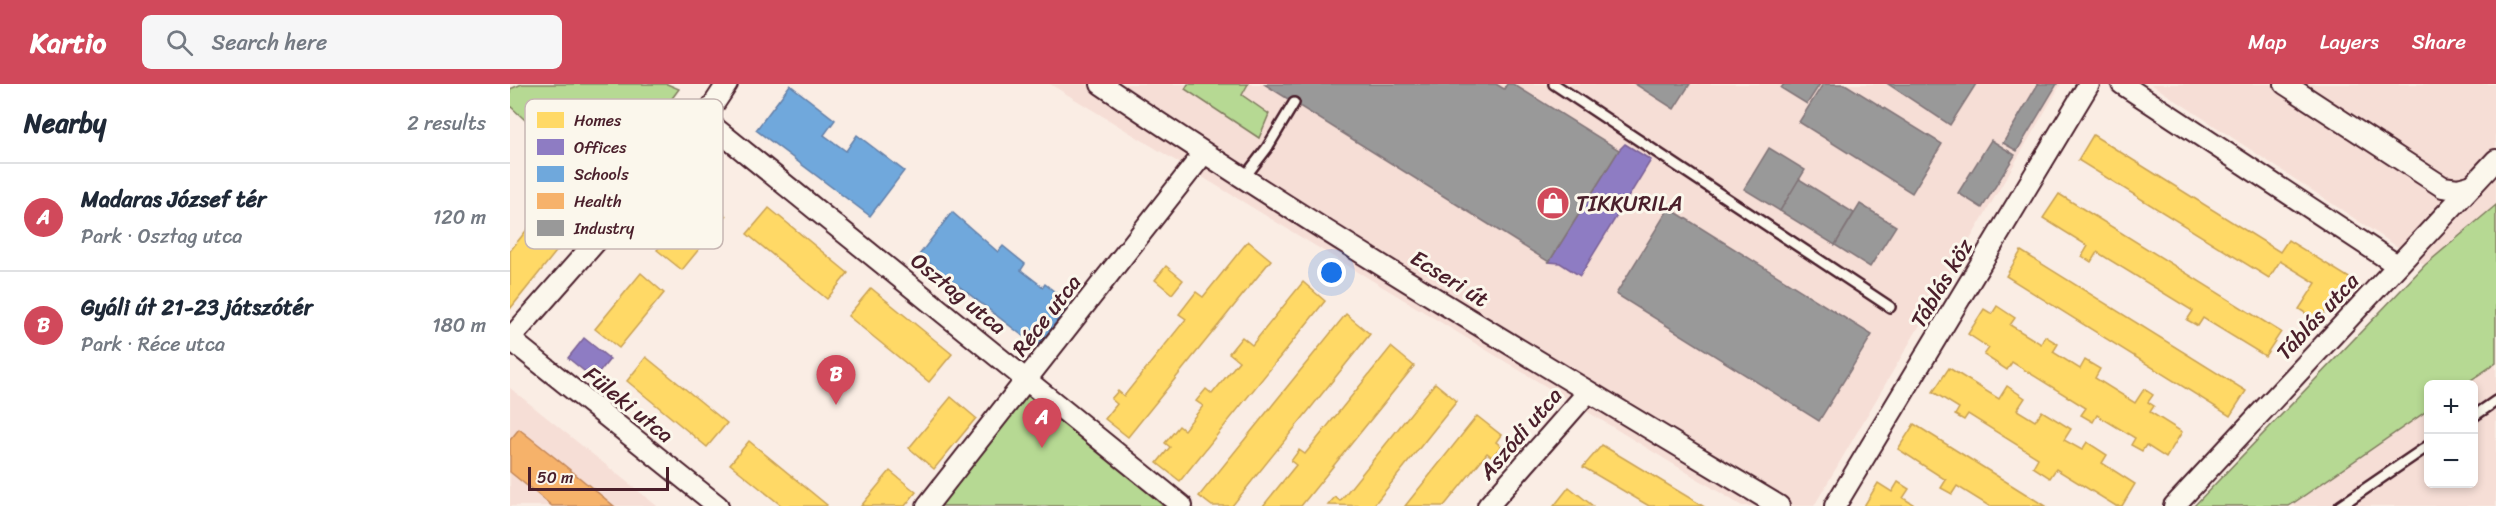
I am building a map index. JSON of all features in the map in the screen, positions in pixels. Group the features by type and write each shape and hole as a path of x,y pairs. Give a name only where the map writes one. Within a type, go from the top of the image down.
{"street":[{"path":"717,99 727,84"},
{"name":"Ecseri út","path":"1101,84 1244,178 1588,392 1779,506"},
{"name":"Táblás köz","path":"1835,506 2089,84"},
{"path":"2122,84 2397,265"},
{"path":"2285,84 2443,187 2458,189 2473,185"},
{"name":"Osztag utca","path":"723,134 1182,506"},
{"name":"Réce utca","path":"927,506 1204,153"},
{"name":"Táblás utca","path":"2174,506 2496,160"},
{"path":"510,339 589,249"},
{"name":"Füleki utca","path":"510,339 718,506"},
{"name":"Aszódi utca","path":"1488,506 1588,392"}],"lane":[{"path":"1554,84 1890,307"},
{"path":"1244,178 1267,148 1294,103"},
{"path":"2478,413 2496,401"},
{"path":"2340,506 2424,449"}],"shaded area":[{"path":"1050,84 2061,84 1814,506 1742,506"},
{"path":"2151,84 2496,84 2496,205 2425,265"},
{"path":"2496,363 2496,506 2289,506 2424,413 2424,488 2478,488 2478,380 2471,380"},
{"path":"510,388 657,506 510,506"}],"green space":[{"path":"522,84 667,84 679,89 672,99 525,99 525,120 510,106 510,89"},
{"path":"1188,84 1248,84 1242,95 1269,114 1259,138 1185,89"},
{"path":"2496,205 2496,363 2471,380 2424,380 2424,413 2289,506 2194,506 2425,265"},
{"path":"1030,390 1171,506 939,506"}],"building: Homes":[{"path":"2093,135 2280,252 2288,240 2351,279 2340,298 2335,296 2319,322 2299,309 2316,283 2280,261 2269,278 2078,160"},
{"path":"2059,194 2281,332 2265,356 2203,318 2198,326 2187,320 2193,311 2097,252 2091,262 2082,256 2088,246 2043,218"},
{"path":"769,208 848,273 827,299 747,234"},
{"path":"525,232 525,249 558,249 510,309 510,251"},
{"path":"1248,241 1271,260 1128,437 1105,419 1117,404 1111,399 1118,391 1124,396 1186,319 1179,314 1196,292 1203,297"},
{"path":"658,249 699,249 682,270"},
{"path":"2021,251 2246,391 2230,416 2006,276"},
{"path":"1166,266 1183,280 1172,294 1155,280"},
{"path":"641,273 664,293 619,348 595,329"},
{"path":"1303,282 1325,301 1180,481 1157,463 1170,447 1165,443 1179,426 1184,430 1203,406 1196,401 1206,389 1212,394 1239,361 1229,353 1242,337 1252,345"},
{"path":"871,288 952,354 929,382 848,316"},
{"path":"1997,306 2015,318 2010,325 2041,344 2045,336 2058,344 2053,352 2080,369 2085,360 2100,369 2095,378 2135,403 2144,389 2153,395 2148,402 2154,406 2150,412 2182,432 2166,458 2146,445 2142,451 2131,445 2135,438 2097,415 2093,422 2081,415 2086,408 2012,362 2007,370 1984,355 1989,348 1968,334 1984,309 1992,314"},
{"path":"1346,314 1370,334 1232,506 1212,506 1199,496"},
{"path":"1391,347 1414,366 1301,506 1263,506 1296,465 1291,461 1299,450 1305,454"},
{"path":"646,357 727,423 707,447 627,381"},
{"path":"1949,368 1999,399 2007,386 2025,398 2017,410 2035,421 2042,411 2071,429 2064,440 2082,450 2087,442 2107,455 2102,463 2135,484 2122,506 2116,506 2056,469 2050,478 2033,467 2038,458 1968,414 1964,420 1955,415 1959,408 1933,392"},
{"path":"1435,383 1457,401 1373,506 1328,505 1335,497 1340,501"},
{"path":"951,397 976,418 934,469 909,448"},
{"path":"1477,416 1501,435 1496,442 1501,446 1492,457 1487,453 1444,506 1405,506"},
{"path":"1914,424 2045,506 1989,506 1957,486 1952,494 1941,488 1946,480 1898,449"},
{"path":"749,441 827,505 782,506 730,464"},
{"path":"1602,445 1703,506 1649,506 1583,467"},
{"path":"890,471 916,492 905,506 861,506"},
{"path":"1898,482 1909,489 1903,498 1916,506 1864,506 1878,483 1892,492"},
{"path":"1569,487 1593,506 1554,506"}],"building: Offices":[{"path":"1625,144 1651,160 1580,276 1560,263 1549,262 1619,150"},
{"path":"584,338 610,359 594,379 568,358"}],"building: Schools":[{"path":"790,85 835,120 824,135 846,151 857,135 904,171 870,216 756,130"},
{"path":"952,212 998,252 1003,246 1025,264 1021,270 1043,287 1045,284 1070,304 1037,347 919,255"}],"building: Health":[{"path":"519,429 614,506 552,506 510,472 510,440"}],"building: Industry":[{"path":"1264,84 1496,84 1504,89 1507,84 1513,84 1619,150 1549,262"},
{"path":"1635,84 1690,84 1674,109"},
{"path":"1784,84 1820,84 1807,104 1781,88"},
{"path":"1823,84 1845,84 1942,144 1912,193 1799,122"},
{"path":"1888,84 1976,84 1950,125"},
{"path":"2038,84 2057,84 2017,151 2003,143"},
{"path":"1991,140 2015,155 1982,208 1958,193"},
{"path":"1769,148 1805,170 1780,211 1744,189"},
{"path":"1799,179 1854,213 1835,245 1780,211"},
{"path":"1860,204 1896,226 1870,267 1835,245"},
{"path":"1669,208 1872,335 1819,421 1616,294"}],"place":[{"name":"TIKKURILA","path":"1553,203"},
{"name":"Gyáli út 21-23 játszótér","path":"836,405"},
{"name":"Madaras József tér","path":"1042,448"}]}
